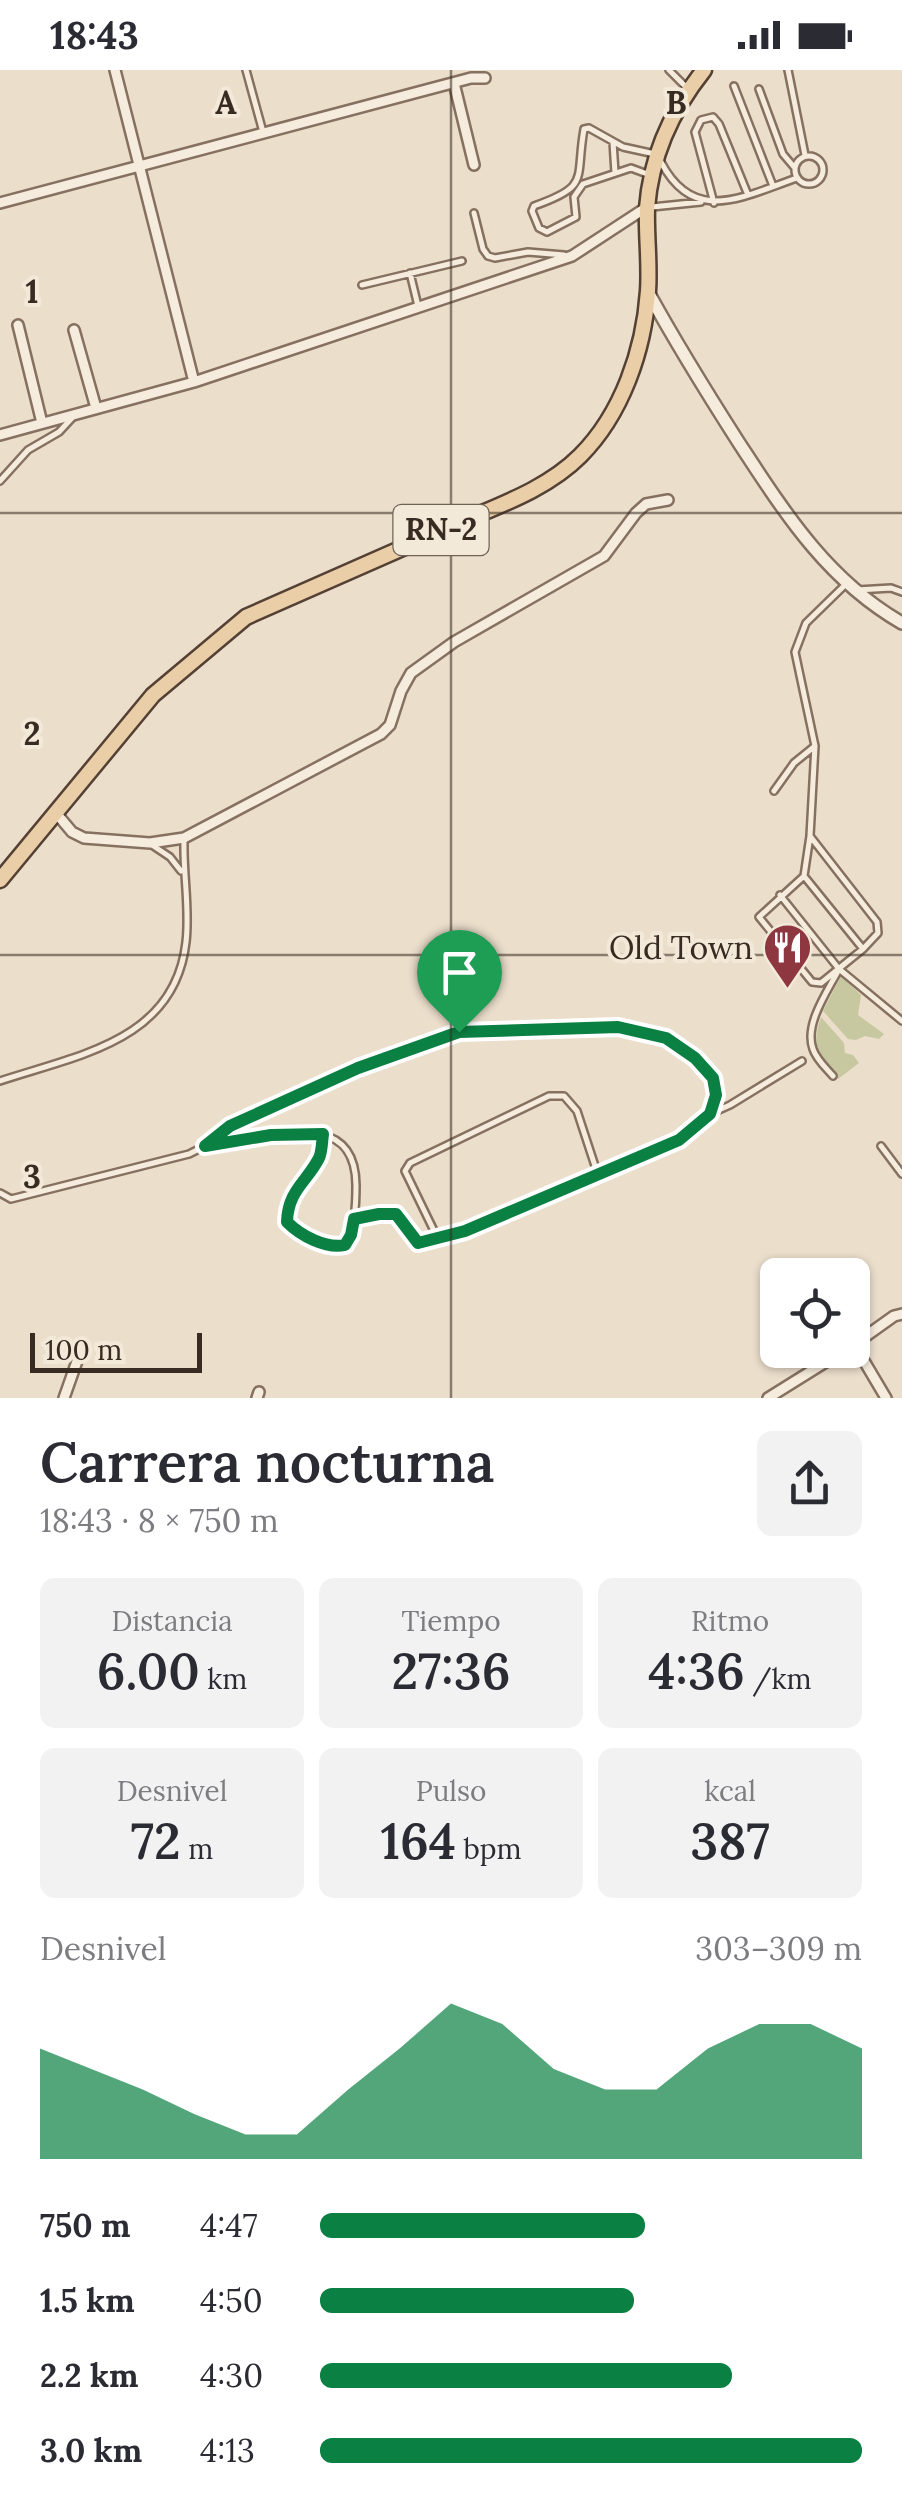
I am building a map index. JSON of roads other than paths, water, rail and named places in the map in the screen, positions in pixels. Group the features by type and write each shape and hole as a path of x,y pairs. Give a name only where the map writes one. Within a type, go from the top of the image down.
{"main road":[{"name":"RN-2","path":"0,880 153,695 246,617 522,495 578,458 596,438 626,387 638,345 648,292 648,207 657,155 668,124 704,70"}],"street":[{"path":"115,70 194,382"},
{"path":"0,203 478,75"},
{"path":"454,82 474,166"},
{"path":"0,435 194,382 572,256 648,207"},
{"path":"648,292 788,518 850,587 902,623"},
{"path":"18,325 42,423"},
{"path":"74,330 96,408"},
{"path":"56,813 72,832 84,838 150,843 184,838 381,734 390,724 411,673 454,642 604,556 646,504 668,500"},
{"path":"870,1333 902,1314"},
{"path":"64,1398 82,1348"},
{"path":"768,1398 817,1368"},
{"path":"865,1368 886,1398"}],"lane":[{"path":"246,70 264,132"},
{"path":"669,70 688,90"},
{"path":"788,70 805,156"},
{"path":"734,86 773,186"},
{"path":"759,89 784,154 797,178 806,184 821,178 820,161 805,156"},
{"path":"714,202 695,132 701,120 707,118 719,124 748,194"},
{"path":"652,177 633,168 580,186 574,197 573,220 547,232 539,228 532,212 534,206 563,196 579,178 584,129 589,128 626,148 657,155 670,180 704,202"},
{"path":"612,142 615,173"},
{"path":"794,167 805,156"},
{"path":"648,207 714,202 797,178"},
{"path":"474,213 488,256 528,252 572,256"},
{"path":"362,285 462,261"},
{"path":"410,272 418,309"},
{"path":"0,481 28,450 59,432 77,414"},
{"path":"810,836 877,922 878,933 821,984 812,982 761,922 761,912 804,876 810,836 815,746 795,652 806,623 850,587 902,592"},
{"path":"774,792 794,764 815,746"},
{"path":"0,1082 118,1041 140,1028 158,1009 173,988 187,938 182,873 184,838"},
{"path":"150,843 170,857 182,873"},
{"path":"804,876 863,949"},
{"path":"780,895 839,969 902,1021"},
{"path":"833,1076 813,1050 812,1042 819,1010 839,969"},
{"path":"0,1193 11,1198 189,1154 230,1126 358,1068 459,1032 618,1027 666,1038 695,1058 713,1078 716,1095 710,1114"},
{"path":"354,1219 396,1214 418,1243 465,1231 679,1140 710,1114 802,1060"},
{"path":"438,1239 404,1171 410,1164 549,1096 564,1096 577,1110 597,1172"},
{"path":"205,1146 271,1135 323,1134 347,1148 356,1165 354,1219 345,1245 332,1248 287,1222 294,1192 319,1158 323,1134"},
{"path":"881,1146 902,1174"}],"place":[{"name":"Old Town","path":"788,990"}]}
